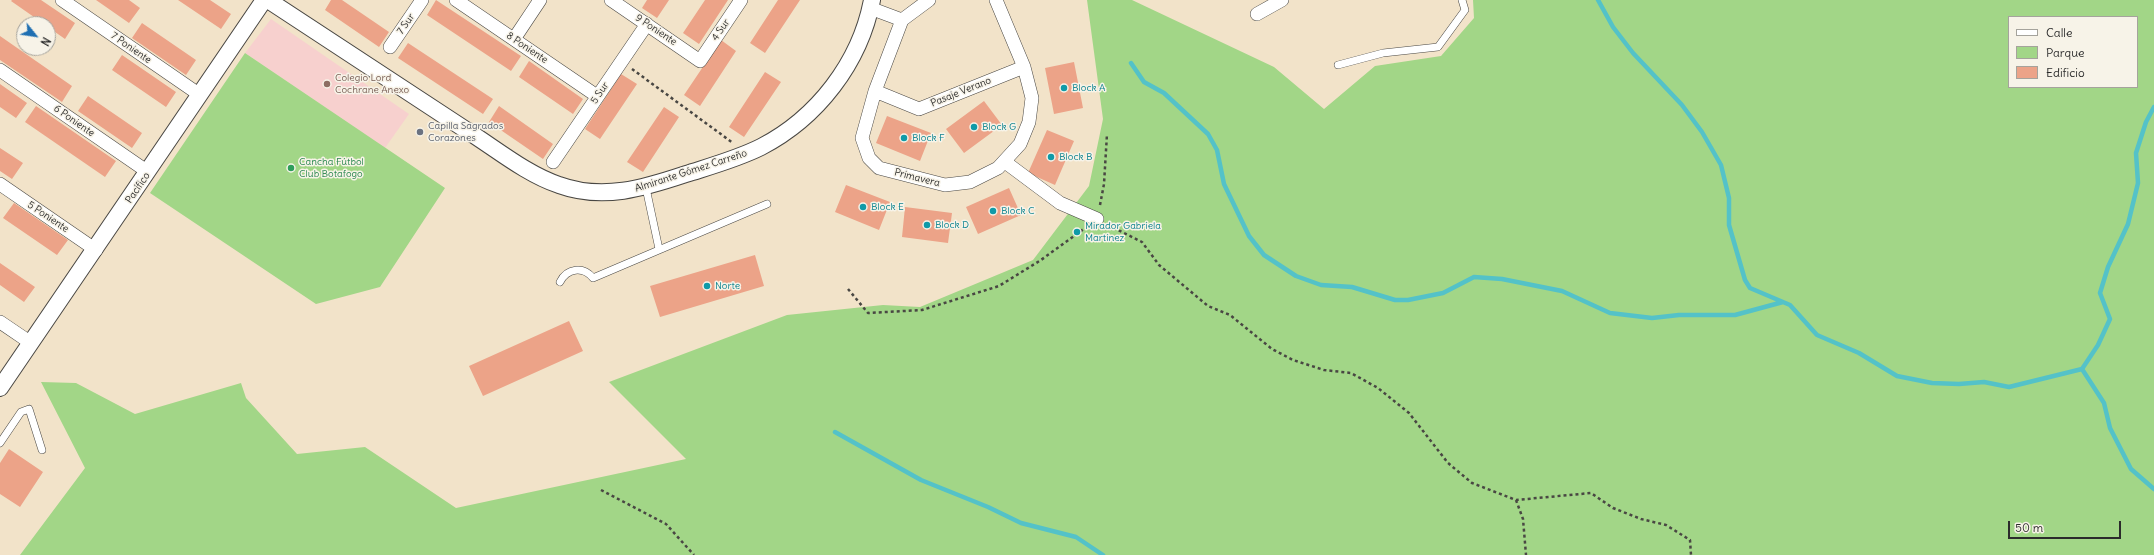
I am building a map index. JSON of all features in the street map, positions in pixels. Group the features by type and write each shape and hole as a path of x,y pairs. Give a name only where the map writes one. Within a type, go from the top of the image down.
{"street":[{"name":"7 Poniente","path":"62,0 200,95"},
{"name":"Pacífico","path":"0,388 96,250 264,0"},
{"name":"Almirante Gómez Carreño","path":"268,0 544,180 578,190 596,192 618,192 646,188 747,154 790,129 821,101 835,84 850,61 864,28 871,4"},
{"name":"7 Sur","path":"390,47 422,0"},
{"name":"8 Poniente","path":"456,0 597,96"},
{"path":"514,39 540,0"},
{"name":"9 Poniente","path":"611,0 628,5 647,24 700,61"},
{"name":"4 Sur","path":"700,61 741,0"},
{"path":"871,4 902,20 929,0"},
{"name":"Primavera","path":"902,20 875,91 862,138 869,158 880,168 945,185 970,182 982,178 1005,162 1020,144 1029,122 1032,98 1024,67 996,0"},
{"path":"1258,14 1282,0"},
{"name":"5 Sur","path":"553,162 647,24"},
{"name":"Pasaje Verano","path":"875,91 919,109 1024,67"},
{"name":"6 Poniente","path":"0,70 148,172"},
{"path":"1005,162 1060,203 1097,219"},
{"name":"5 Poniente","path":"0,184 96,250"},
{"path":"0,322 31,343"}],"lane":[{"path":"1338,65 1383,53 1438,47 1465,10 1462,0"},
{"path":"646,188 659,248"},
{"path":"560,282 566,274 575,270 585,271 593,278 659,248 767,204"},
{"path":"0,443 21,412 29,409 42,450"}],"path":[{"path":"621,61 747,154"},
{"path":"848,289 868,313 922,310 999,286 1041,260 1097,219 1104,184 1107,134"},
{"path":"1097,219 1142,242 1159,265 1208,306 1230,315 1272,349 1293,360 1324,370 1351,374 1378,388 1409,413 1448,463 1472,483 1516,500 1591,493 1613,508 1641,519 1666,525 1678,532 1690,540 1691,555"},
{"path":"601,490 666,524 694,555"},
{"path":"1516,500 1523,519 1526,555"}],"shaded area":[{"name":"Colegio Lord Cochrane Anexo","path":"271,19 409,114 385,148 245,53"}],"green space":[{"path":"1087,0 1132,0 1274,67 1324,109 1375,66 1441,56 1474,18 1473,0 2154,0 2154,555 20,555 85,468 41,382 76,383 135,414 241,383 246,398 297,454 365,447 456,508 686,459 609,382 787,315 883,305 920,307 1033,260 1089,186 1103,119"},
{"name":"Cancha Fútbol Club Botafogo","path":"245,53 445,188 380,287 316,304 150,193"}],"building":[{"path":"41,0 75,23 65,39 56,33 56,16 33,16 11,1"},
{"path":"96,0 129,0 140,8 129,23"},
{"path":"178,0 210,0 231,14 221,29"},
{"path":"331,0 342,0 389,32 379,47 325,10"},
{"path":"436,0 521,56 511,71 427,15"},
{"path":"647,0 669,0 657,18 642,8"},
{"path":"705,0 728,0 699,44 683,33"},
{"path":"778,0 800,0 765,53 750,43"},
{"path":"142,23 196,60 186,75 132,38"},
{"path":"0,36 16,47 16,56 29,56 72,86 62,102 0,60"},
{"path":"721,40 736,51 700,106 684,95"},
{"path":"408,43 493,99 483,114 398,58"},
{"path":"122,55 176,92 166,107 112,70"},
{"path":"529,61 583,99 573,114 519,77"},
{"name":"Block A","path":"1074,62 1083,108 1054,114 1045,68"},
{"path":"765,72 781,82 744,137 729,127"},
{"path":"621,74 637,84 600,139 585,129"},
{"path":"0,84 27,103 16,118 0,107"},
{"path":"88,96 142,133 132,148 78,111"},
{"name":"Block G","path":"984,101 1002,125 964,153 946,129"},
{"path":"36,106 116,161 105,177 25,122"},
{"path":"499,106 553,144 543,159 489,122"},
{"path":"664,107 679,117 643,172 627,162"},
{"name":"Block F","path":"887,116 931,133 920,161 876,143"},
{"name":"Block B","path":"1047,130 1074,141 1055,185 1028,173"},
{"path":"0,148 23,163 12,179 0,171"},
{"name":"Block E","path":"846,185 890,202 879,230 835,212"},
{"name":"Block C","path":"1009,188 1021,215 978,234 966,207"},
{"path":"14,203 68,240 57,255 3,218"},
{"name":"Block D","path":"905,207 952,213 948,243 902,237"},
{"name":"Norte","path":"755,255 764,286 660,317 650,286"},
{"path":"0,263 35,287 24,302 0,285"},
{"path":"569,321 583,351 483,396 469,366"},
{"path":"9,449 43,472 20,507 0,494 0,463"}],"waterway":[{"path":"1598,0 1613,27 1633,53 1682,105 1702,132 1721,165 1729,198 1729,225 1745,280 1750,288 1790,305 1817,335 1859,353 1897,376 1932,383 1959,384 1984,382 2009,387 2082,369 2104,403 2110,428 2131,469 2154,489"},
{"path":"1131,63 1144,82 1164,93 1208,134 1217,150 1224,184 1249,236 1264,255 1296,276 1321,285 1352,287 1395,300 1408,300 1443,293 1474,277 1502,279 1562,291 1610,313 1652,318 1679,315 1735,315 1783,302"},
{"path":"2082,369 2098,345 2110,319 2100,293 2108,267 2128,224 2138,183 2136,153 2146,122 2154,107"},
{"path":"835,432 921,480 988,507 1021,523 1076,537 1103,555"}],"place":[{"name":"Colegio Lord Cochrane Anexo","path":"327,84"},
{"name":"Block A","path":"1064,88"},
{"name":"Block G","path":"974,127"},
{"name":"Capilla Sagrados Corazones","path":"420,132"},
{"name":"Block F","path":"904,138"},
{"name":"Block B","path":"1051,157"},
{"name":"Cancha Fútbol Club Botafogo","path":"291,168"},
{"name":"Block E","path":"863,207"},
{"name":"Block C","path":"993,211"},
{"name":"Block D","path":"927,225"},
{"name":"Mirador Gabriela Martínez","path":"1077,232"},
{"name":"Norte","path":"707,286"}]}
